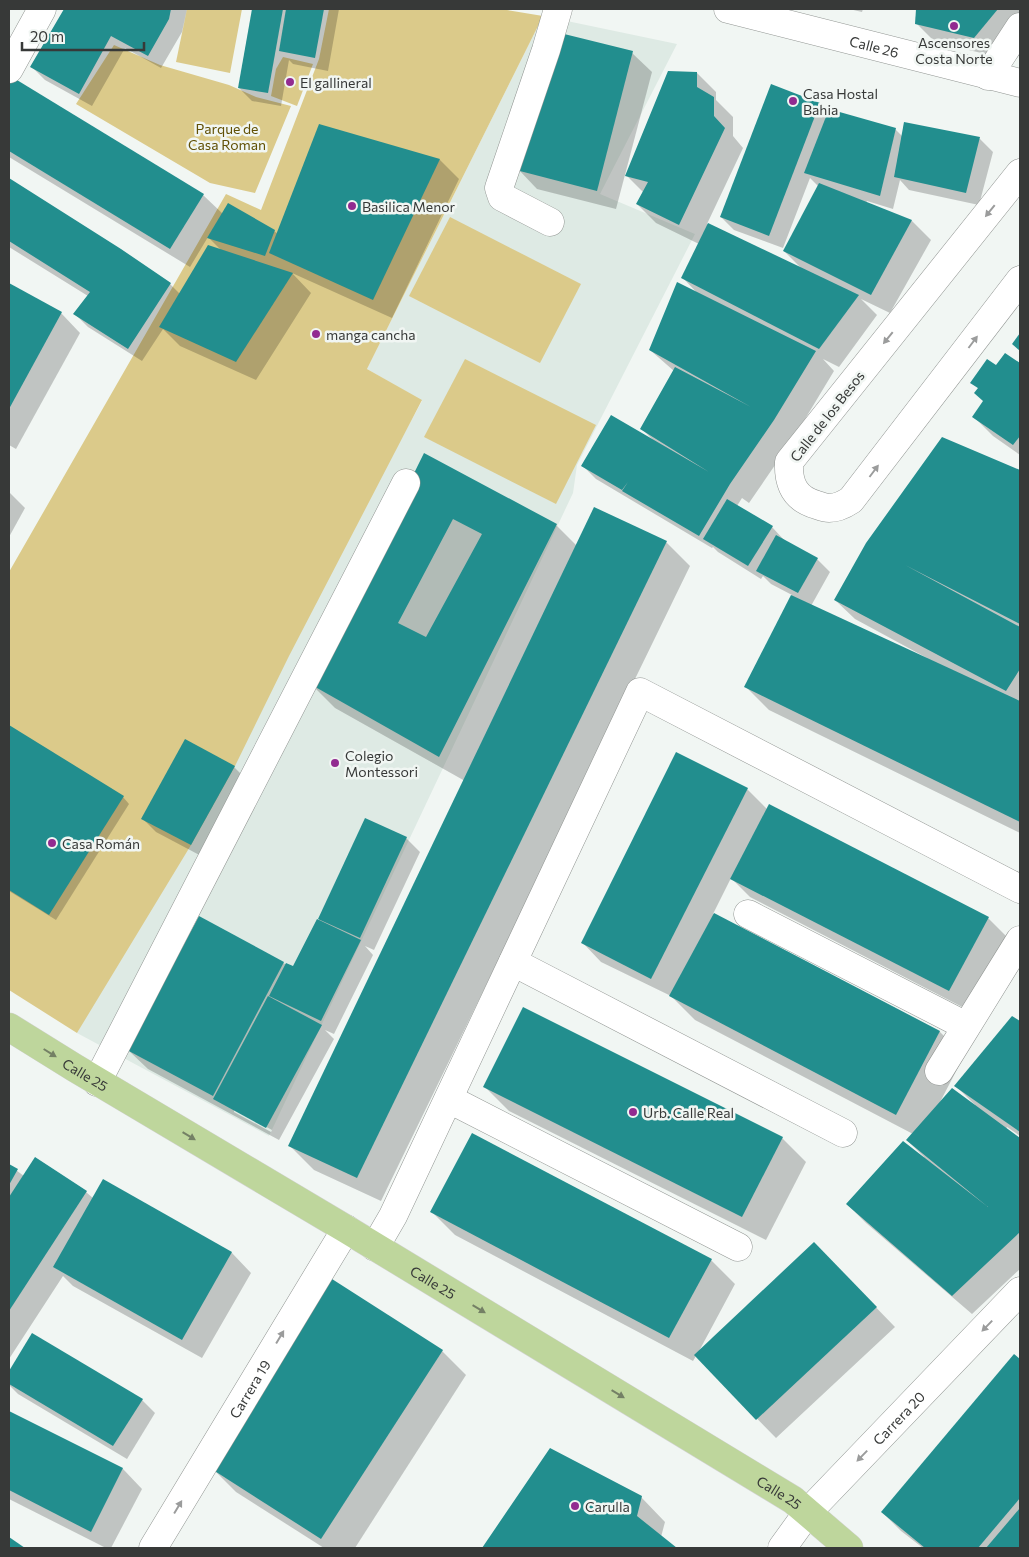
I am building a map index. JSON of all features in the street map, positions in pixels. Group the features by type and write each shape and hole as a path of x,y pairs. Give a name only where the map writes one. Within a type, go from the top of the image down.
{"main road":[{"name":"Calle 25","path":"9,1027 97,1082 375,1246 793,1500 849,1548"}],"street":[{"path":"9,69 42,9"},
{"path":"550,222 502,197 499,188 558,9"},
{"name":"Calle 26","path":"728,9 1020,83"},
{"path":"988,76 1020,27"},
{"name":"Calle de los Besos","path":"1020,173 789,462 789,475 792,486 806,502 828,509 840,506 851,500 1020,280"},
{"path":"97,1082 406,483"},
{"path":"375,1246 393,1216 449,1099 640,692 1020,889"},
{"path":"748,914 966,1026"},
{"path":"939,1070 1020,940"},
{"path":"513,962 843,1133"},
{"path":"449,1099 738,1247"},
{"name":"Carrera 19","path":"153,1548 346,1229"},
{"name":"Carrera 20","path":"782,1548 808,1512 1020,1291"}],"shaded area":[{"name":"Colegio Montessori","path":"543,16 677,44 600,194 695,234 577,465 573,493 269,1136 77,1033 422,401 367,369"}],"green space":[{"path":"187,9 242,9 230,73 176,62"},
{"name":"Casa Román","path":"329,9 501,9 543,16 367,369 422,400 289,656 235,766 191,845 77,1033 9,990 9,572 226,194 261,210 319,59"},
{"name":"Parque de Casa Roman","path":"114,45 160,65 229,85 256,97 291,106 255,193 210,183 76,104"},
{"name":"El gallineral","path":"283,57 313,64 297,106 271,96 276,69"},
{"path":"450,217 581,284 540,363 409,296"},
{"path":"465,359 596,425 556,504 424,437"}],"building":[{"path":"64,9 171,9 169,19 148,56 111,36 79,94 30,67"},
{"path":"252,9 283,9 268,93 238,88"},
{"path":"286,9 324,9 315,58 279,51"},
{"path":"916,9 998,9 974,38 915,24"},
{"path":"552,31 633,51 597,191 516,170"},
{"path":"668,71 697,72 697,87 714,97 714,116 725,128 679,225 636,204 648,182 625,176"},
{"path":"12,77 204,194 170,249 9,151 9,82"},
{"path":"771,84 820,103 769,236 720,217"},
{"path":"829,109 896,128 880,196 804,173"},
{"path":"904,122 980,137 966,193 894,177"},
{"name":"Basilica Menor","path":"319,124 440,159 373,300 269,253"},
{"path":"9,178 171,283 128,349 73,314 90,292 9,241"},
{"path":"819,183 912,220 871,295 783,251"},
{"path":"228,203 275,230 265,256 207,238"},
{"path":"708,223 859,295 819,349 681,278"},
{"path":"208,245 293,273 236,362 159,327"},
{"path":"677,282 816,351 774,420 730,484 699,536 622,491 628,482 622,490 581,466 611,415 709,472 640,429 675,367 751,407 649,350"},
{"path":"9,283 62,312 9,409"},
{"path":"1020,333 1020,351 1012,344"},
{"path":"1005,353 1020,363 1020,436 1013,445 972,417 983,401 974,393 978,388 970,383 987,359 996,365"},
{"path":"942,437 1020,470 1020,624 905,565 1020,627 1020,669 1006,691 834,600 866,543"},
{"path":"424,453 557,524 439,757 310,684","holes":["453,519 482,534 426,637 398,623"]},
{"path":"727,499 773,526 748,566 703,539"},
{"path":"594,507 667,541 357,1178 288,1146"},
{"path":"776,535 818,558 798,593 756,571"},
{"path":"791,595 1020,701 1020,822 744,687"},
{"name":"Casa Román","path":"9,725 124,796 49,915 9,890"},
{"path":"185,739 235,766 191,845 141,819"},
{"path":"676,752 748,788 651,979 581,943"},
{"path":"769,804 989,917 949,991 730,879"},
{"path":"365,818 407,837 360,938 318,919"},
{"path":"714,913 940,1031 896,1115 669,996"},
{"path":"199,916 284,962 213,1096 127,1050"},
{"path":"317,919 361,940 321,1021 269,996 286,963 293,966"},
{"path":"268,996 322,1025 266,1128 213,1099"},
{"name":"Urb. Calle Real","path":"523,1007 783,1137 742,1217 483,1087"},
{"path":"1012,1016 1020,1021 1020,1132 954,1086"},
{"path":"952,1088 1020,1138 1020,1232 952,1296 846,1204 903,1141 988,1207 906,1140"},
{"path":"472,1133 712,1259 669,1338 430,1212"},
{"path":"35,1157 87,1191 9,1311 9,1197"},
{"path":"9,1164 18,1169 9,1185"},
{"path":"103,1179 232,1252 182,1340 53,1267"},
{"path":"814,1242 877,1307 756,1420 694,1355"},
{"path":"332,1279 443,1350 321,1539 210,1468"},
{"path":"32,1333 143,1399 113,1446 9,1384 9,1371"},
{"path":"1014,1354 1020,1359 1020,1498 978,1548 925,1548 881,1512"},
{"path":"9,1411 123,1468 91,1532 9,1490"},
{"name":"Carulla","path":"550,1448 642,1496 637,1516 677,1548 482,1548"},
{"path":"1020,1508 1020,1548 986,1548"},
{"path":"9,1537 25,1548 9,1548"}],"place":[{"name":"Ascensores Costa Norte","path":"954,26"},
{"name":"El gallineral","path":"290,82"},
{"name":"Casa Hostal Bahia","path":"793,101"},
{"name":"Basilica Menor","path":"352,206"},
{"name":"manga cancha","path":"316,334"},
{"name":"Colegio Montessori","path":"335,763"},
{"name":"Casa Román","path":"52,843"},
{"name":"Urb. Calle Real","path":"633,1112"},
{"name":"Carulla","path":"575,1506"}]}
